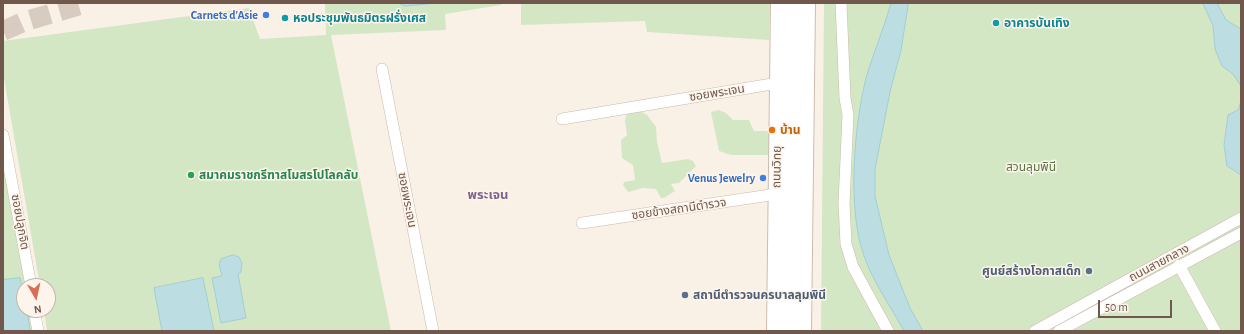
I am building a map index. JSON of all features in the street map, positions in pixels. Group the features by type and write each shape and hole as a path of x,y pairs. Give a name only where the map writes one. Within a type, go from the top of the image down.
{"main road":[{"name":"ถนนวิทยุ","path":"779,3 777,194 789,291 803,331"},
{"name":"ถนนวิทยุ","path":"788,331 792,3"},
{"name":"ถนนวิทยุ","path":"775,331 789,291 807,3"}],"street":[{"path":"841,3 845,98 848,115 844,203 846,244 853,266 888,331"},
{"name":"ซอยพระเจน","path":"382,69 433,331"},
{"name":"ซอยพระเจน","path":"562,119 778,83"},
{"name":"ซอยปลูกจิต","path":"3,135 30,278"},
{"name":"ซอยข้างสถานีตำรวจ","path":"582,223 777,194"},
{"name":"ถนนสายกลาง","path":"1035,331 1241,218"},
{"name":"ถนนสายกลาง","path":"1059,331 1241,233"},
{"path":"1206,237 1213,248"},
{"path":"1180,265 1215,331"},
{"path":"1114,287 1121,297"},
{"path":"36,318 38,331"}],"green space":[{"name":"สมาคมราชกรีฑาสโมสรโปโลคลับ","path":"501,3 501,5 445,14 446,30 331,35 391,331 47,331 45,318 56,318 56,278 39,278 3,73 3,41 249,8 260,39 326,35 325,4"},
{"path":"521,3 770,3 769,40 647,32 645,21 521,25"},
{"name":"สวนลุมพินี","path":"824,3 1241,3 1241,331 821,331"},
{"path":"637,109 647,115 656,127 657,142 662,163 688,159 693,161 696,166 679,183 671,184 675,191 664,198 661,198 656,189 643,188 628,192 623,185 624,182 635,180 633,165 622,158 621,140 627,135 625,120 628,110"},
{"path":"719,110 726,113 733,120 749,120 754,131 770,131 771,155 731,155 719,151 711,112"},
{"path":"3,166 24,278 16,278 16,318 31,318 33,331 3,331"}],"water":[{"path":"399,3 437,3 405,6"},
{"path":"891,3 908,3 908,6 901,50 890,92 875,169 875,196 889,255 910,308 923,331 904,331 882,294 864,256 855,215 854,167 858,119 866,78"},
{"path":"1203,3 1217,3 1226,20 1241,29 1241,86 1233,74 1222,66 1215,49 1213,26"},
{"path":"1241,101 1241,175 1227,166 1224,145 1228,115 1238,110"},
{"path":"233,255 239,257 242,263 241,272 238,274 246,318 221,323 212,278 222,276 219,264 221,259"},
{"path":"16,278 16,318 28,318 30,331 3,331 3,280"},
{"path":"203,278 214,331 162,331 154,288"}],"tunnel":[{"path":"3,31 23,22 87,3"}],"place":[{"name":"Carnets d'Asie","path":"266,15"},
{"name":"หอประชุมพันธมิตรฝรั่งเศส","path":"285,18"},
{"name":"อาคารบันเทิง","path":"996,23"},
{"name":"บ้าน","path":"772,130"},
{"name":"สมาคมราชกรีฑาสโมสรโปโลคลับ","path":"191,175"},
{"name":"Venus Jewelry","path":"763,178"},
{"name":"ศูนย์สร้างโอกาสเด็ก","path":"1089,271"},
{"name":"สถานีตำรวจนครบาลลุมพินี","path":"685,295"}],"district":[{"name":"พระเจน","path":"488,195"}]}
